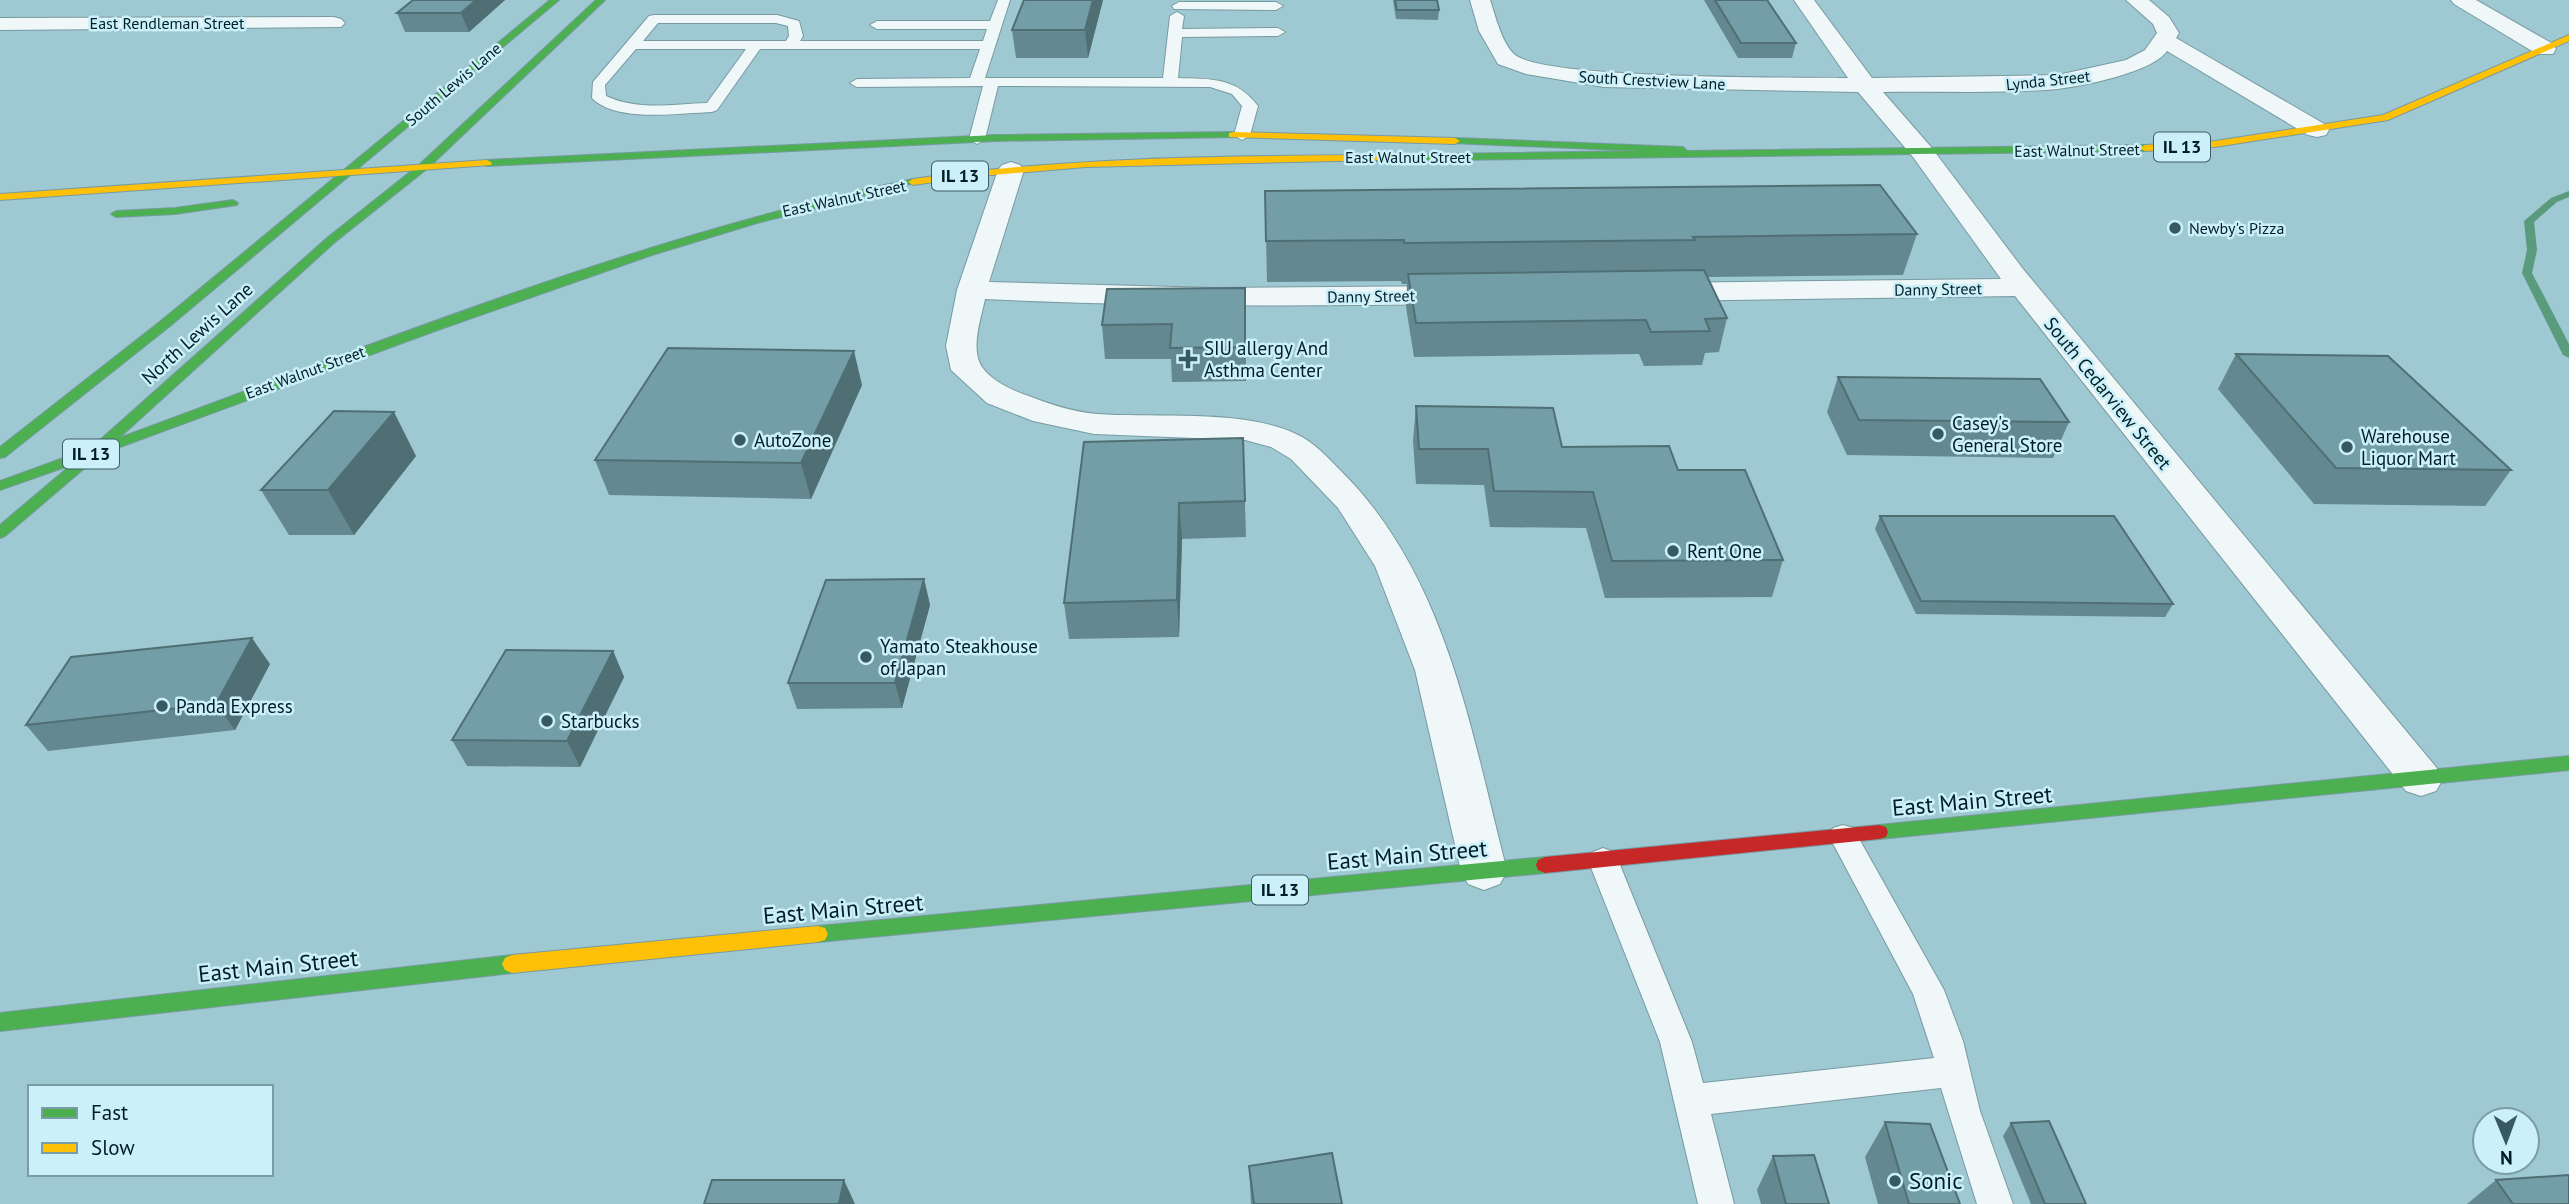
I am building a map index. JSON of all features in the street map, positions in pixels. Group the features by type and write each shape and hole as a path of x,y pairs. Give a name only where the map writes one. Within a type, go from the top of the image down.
{"main road":[{"name":"South Lewis Lane","path":"352,170 555,0"},
{"name":"South Lewis Lane","path":"424,166 601,0"},
{"name":"East Walnut Street","path":"0,486 361,351 667,244 747,220 880,189 1012,170 1178,160 2172,148 2317,130 2385,118 2569,38"},
{"name":"East Walnut Street","path":"0,197 352,170 977,139 1242,135 1776,154"},
{"name":"East Walnut Street","path":"291,195 327,191 424,166"},
{"name":"North Lewis Lane","path":"0,533 95,452 331,240 424,166"},
{"name":"North Lewis Lane","path":"0,454 352,170"},
{"path":"94,215 176,211 253,201"},
{"path":"176,211 219,223"},
{"path":"239,240 242,261"},
{"name":"East Main Street","path":"0,1023 275,988 532,962 1603,860 2565,764"}],"street":[{"name":"South Crestview Lane","path":"1480,0 1490,31 1506,60 1526,67 1604,80 1865,85"},
{"name":"South Cedarview Street","path":"1804,0 1865,85 1922,152 2023,287 2421,779"},
{"path":"2136,0 2162,21 2168,33 2164,40 2317,130"},
{"path":"2461,0 2545,49"},
{"name":"East Rendleman Street","path":"0,24 334,23"},
{"name":"Lynda Street","path":"1865,85 2057,82 2133,65 2153,55 2164,40"},
{"path":"1012,170 972,290 961,346 967,370 998,396 1045,414 1094,424 1247,430 1283,440 1303,452 1351,501 1394,566 1426,644 1484,871"},
{"name":"Danny Street","path":"1637,293 2023,287"},
{"name":"Danny Street","path":"972,290 1182,298 1486,295"}],"lane":[{"path":"977,139 986,45 1004,0"},
{"path":"1170,81 1179,3 1276,6"},
{"path":"755,45 712,107 628,109 611,106 599,98 598,85 654,19 777,19 793,24 796,36 790,45"},
{"path":"877,25 994,25"},
{"path":"1175,33 1278,32"},
{"path":"632,46 986,45"},
{"path":"856,83 1211,83 1237,91 1250,106 1242,135"},
{"path":"1843,836 1928,990 1947,1041 1963,1111 1995,1204"},
{"path":"1603,860 1676,1042 1716,1204"},
{"path":"1692,1100 1954,1071"}],"building":[{"path":"413,0 476,0 461,13 397,13"},
{"path":"1024,0 1093,0 1085,30 1012,30"},
{"path":"1395,0 1437,0 1439,10 1397,10"},
{"path":"1715,0 1767,0 1796,43 1741,43"},
{"path":"1880,185 1917,234 1693,237 1695,240 1404,243 1404,240 1266,241 1265,191"},
{"path":"1704,270 1727,318 1705,319 1710,331 1651,332 1646,320 1416,323 1408,274"},
{"path":"1245,288 1245,347 1170,348 1172,324 1102,325 1107,289"},
{"path":"668,348 854,351 801,463 595,460"},
{"path":"2236,354 2388,356 2511,470 2336,468"},
{"path":"1838,377 2040,379 2069,422 1859,420"},
{"path":"1416,406 1553,408 1562,447 1669,446 1678,470 1745,470 1783,560 1612,561 1593,492 1494,491 1488,449 1419,449"},
{"path":"334,411 394,412 328,490 261,490"},
{"path":"1243,438 1245,501 1179,503 1177,600 1064,603 1084,442"},
{"path":"1880,516 2114,516 2173,604 1921,601"},
{"name":"Yamato Steakhouse of Japan","path":"924,579 895,683 788,683 826,580"},
{"path":"252,638 216,704 26,725 71,657"},
{"path":"506,650 613,651 567,741 452,740"},
{"path":"2049,1121 2086,1204 2045,1204 2011,1123"},
{"path":"1885,1122 1930,1124 1960,1204 1909,1204"},
{"path":"1332,1153 1342,1204 1254,1204 1249,1166"},
{"path":"1814,1155 1829,1204 1786,1204 1773,1156"},
{"path":"2569,1175 2569,1204 2513,1204 2496,1180"},
{"path":"712,1180 844,1180 839,1204 704,1204"}],"waterway":[{"path":"2569,194 2554,200 2529,221 2532,250 2527,273 2569,355"}],"traffic: fast":[{"path":"0,454 166,323 555,0"},
{"path":"0,533 95,452 331,240 424,166 601,0"},
{"path":"487,163 995,138 1233,135"},
{"path":"1455,141 1683,150"},
{"path":"1375,158 2145,148"},
{"path":"0,486 369,350 596,270 700,236 806,206 913,182"},
{"path":"116,214 175,211 233,203"},
{"path":"1879,832 2569,763"},
{"path":"818,934 1545,865"},
{"path":"0,1022 512,964"}],"traffic: slow":[{"path":"2145,148 2215,144 2385,118 2569,38"},
{"path":"1233,135 1455,141"},
{"path":"913,182 1086,164 1201,159 1375,158"},
{"path":"0,197 487,163"},
{"path":"512,964 818,934"}],"traffic: jam":[{"path":"1545,865 1879,832"}],"place":[{"name":"Newby's Pizza","path":"2175,228"},
{"name":"SIU allergy And Asthma Center","path":"1188,359"},
{"name":"Casey's General Store","path":"1938,434"},
{"name":"AutoZone","path":"740,440"},
{"name":"Warehouse Liquor Mart","path":"2347,447"},
{"name":"Rent One","path":"1673,551"},
{"name":"Yamato Steakhouse of Japan","path":"866,657"},
{"name":"Panda Express","path":"162,706"},
{"name":"Starbucks","path":"547,721"},
{"name":"Sonic","path":"1895,1181"}]}
